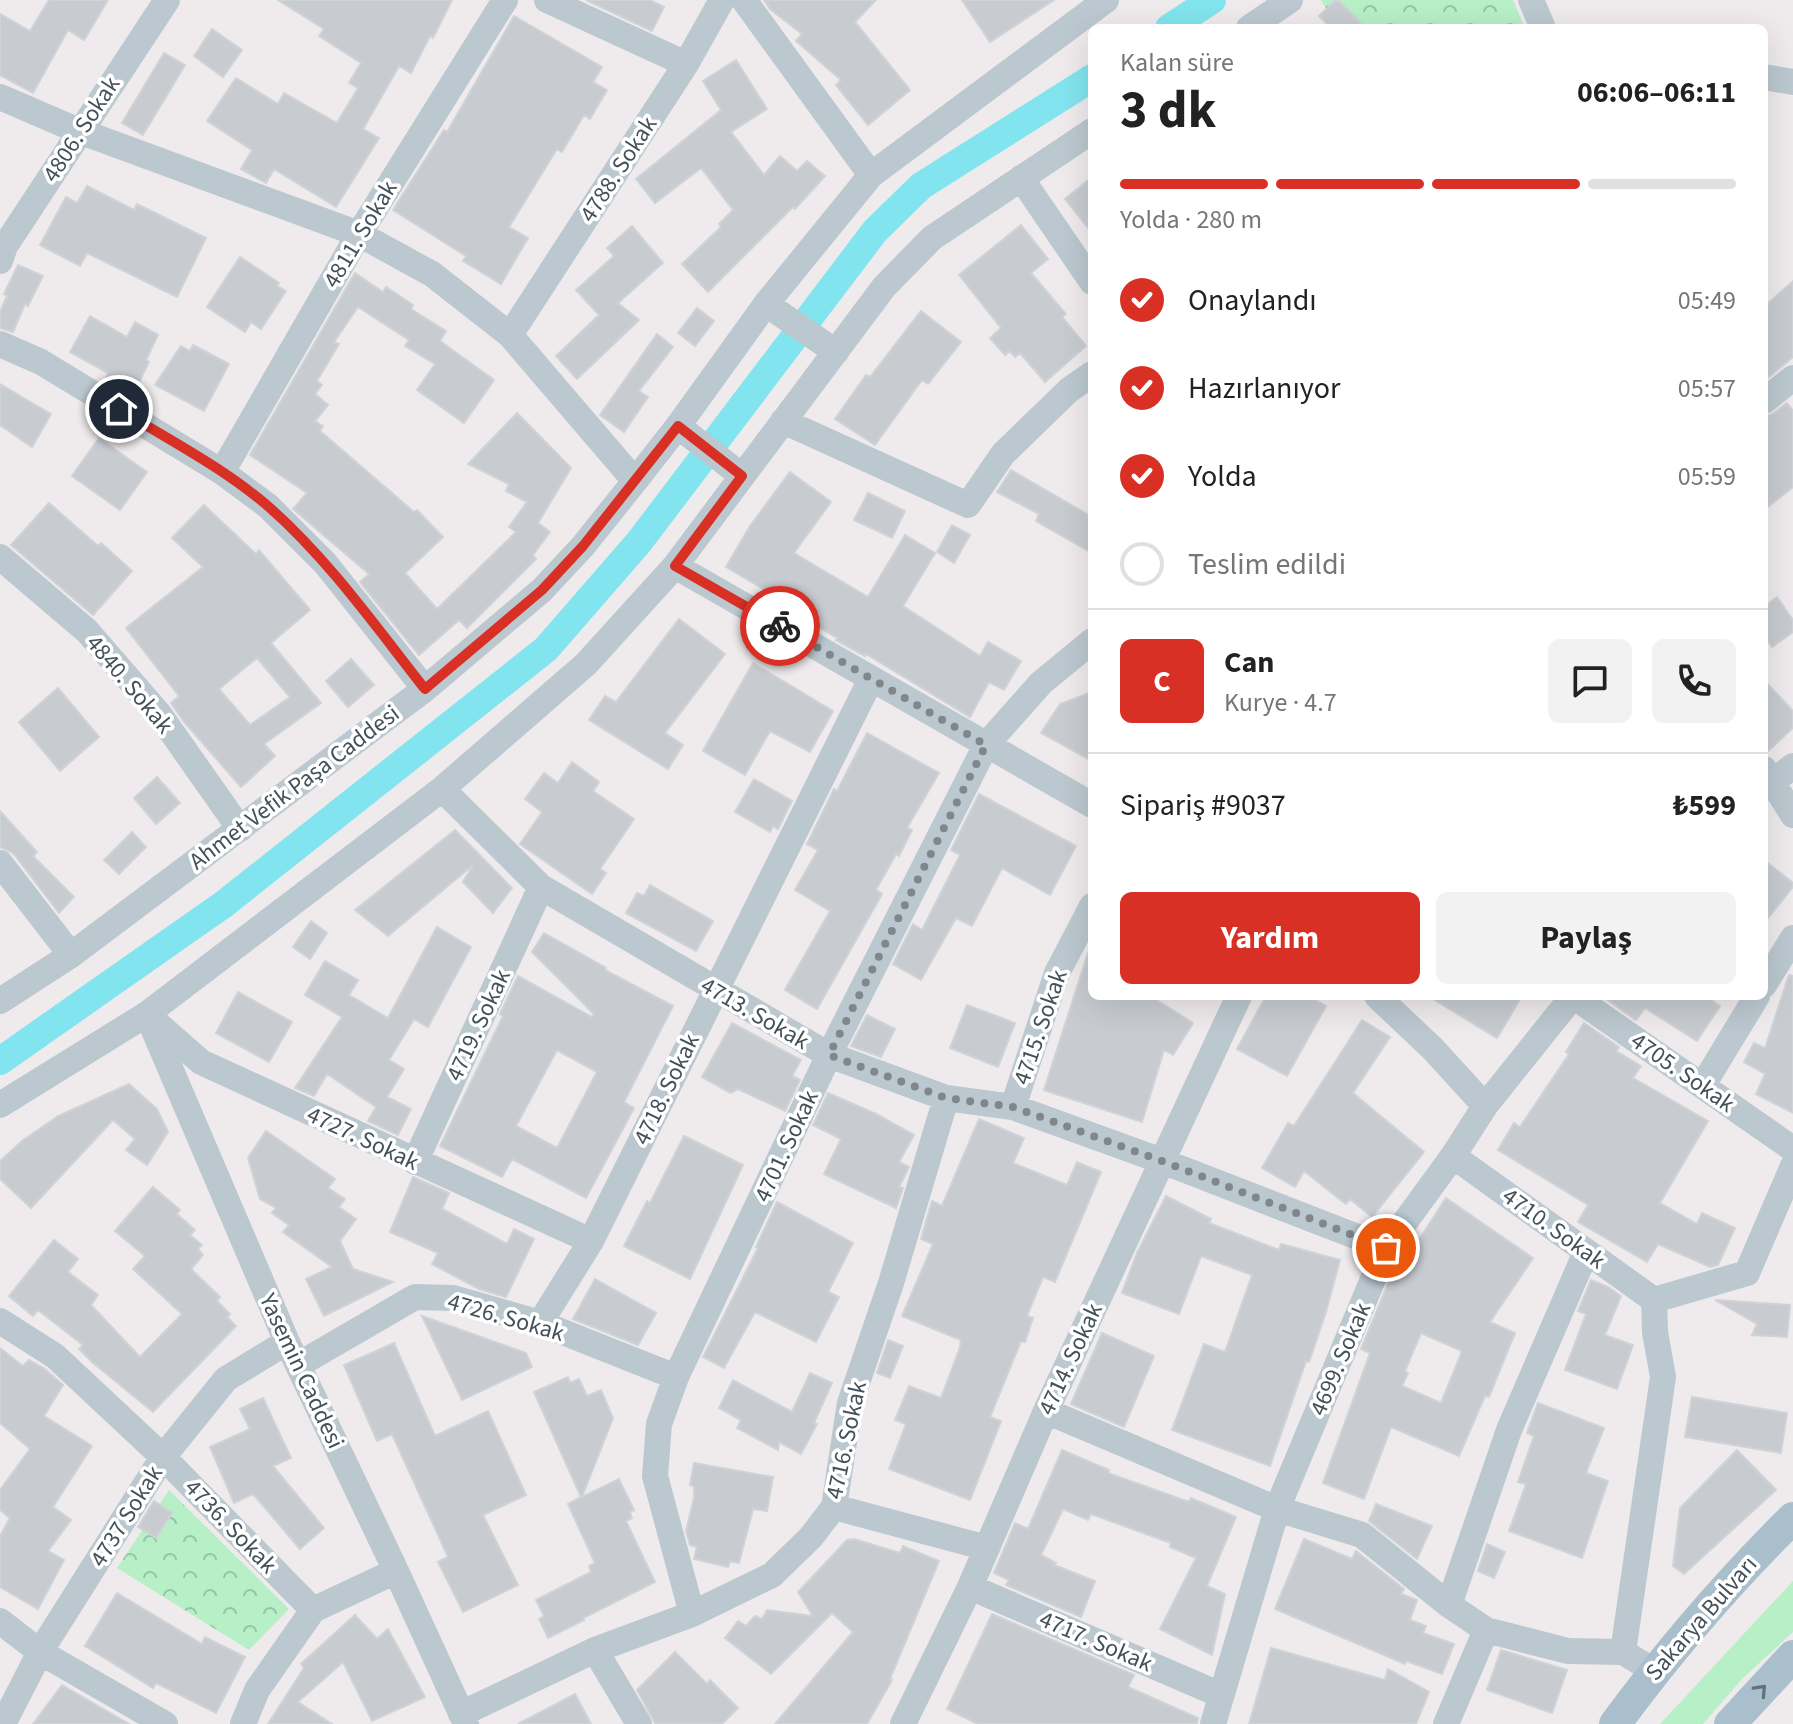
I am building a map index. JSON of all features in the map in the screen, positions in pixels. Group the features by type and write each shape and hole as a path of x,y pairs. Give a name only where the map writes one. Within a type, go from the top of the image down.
{"main road":[{"name":"Sakarya Bulvarı","path":"1615,1724 1654,1671 1741,1569 1793,1518"},
{"path":"1730,1724 1793,1656"}],"street":[{"name":"4806. Sokak","path":"0,261 5,246 167,0"},
{"name":"4811. Sokak","path":"222,472 359,234 505,0"},
{"path":"547,0 686,64"},
{"name":"4788. Sokak","path":"510,335 686,64 722,0"},
{"path":"744,0 871,175"},
{"path":"1531,0 1541,24"},
{"name":"Ahmet Vefik Paşa Caddesi","path":"0,1001 71,955 425,689 542,590 583,546 635,481 688,434 766,304 871,175 1103,1"},
{"path":"1258,24 1282,13"},
{"path":"1768,78 1793,82"},
{"path":"0,97 79,131 359,234 432,274 510,335 635,481"},
{"path":"0,1103 147,1014 442,789 586,664 675,566 733,469 783,421 825,345 932,238 1088,134"},
{"path":"1021,178 1088,276"},
{"path":"766,304 825,345"},
{"path":"0,344 41,362 222,472 268,506 325,563 425,689"},
{"path":"783,421 968,505 1003,454 1069,390 1088,377"},
{"path":"1768,398 1793,378"},
{"path":"688,434 733,469"},
{"name":"4840. Sokak","path":"0,557 87,631 159,714 240,829"},
{"path":"675,566 1088,803"},
{"name":"4701. Sokak","path":"692,1614 655,1476 659,1424 676,1377 829,1055 986,745 1041,683 1088,644"},
{"name":"4718. Sokak","path":"540,1323 591,1241 871,679"},
{"path":"1768,780 1793,766"},
{"path":"1768,782 1793,815"},
{"name":"4713. Sokak","path":"442,789 541,887 829,1055 946,1098 1013,1107 1386,1248"},
{"path":"0,863 71,955"},
{"name":"4719. Sokak","path":"415,1162 541,887"},
{"name":"4715. Sokak","path":"1013,1107 1057,973 1088,914"},
{"path":"1768,979 1793,938"},
{"name":"4714. Sokak","path":"903,1724 970,1587 1046,1411 1237,1000"},
{"path":"1381,1000 1433,1049 1485,1106"},
{"name":"4699. Sokak","path":"1213,1724 1277,1509 1386,1248 1485,1106 1570,1000"},
{"name":"4705. Sokak","path":"1579,1000 1793,1149"},
{"path":"1703,1085 1755,1000"},
{"name":"4727. Sokak","path":"147,1014 201,1062 591,1241"},
{"name":"Yasemin Caddesi","path":"147,1014 292,1354 463,1719"},
{"name":"4716. Sokak","path":"463,1719 595,1650 692,1614 772,1575 811,1537 834,1507 850,1403 891,1283 946,1098"},
{"name":"4710. Sokak","path":"1453,1156 1654,1300"},
{"path":"1623,1652 1663,1377 1655,1332 1654,1300 1747,1273 1793,1166"},
{"path":"1449,1605 1509,1430 1586,1252"},
{"name":"4726. Sokak","path":"292,1354 415,1297 453,1298 540,1323 676,1377"},
{"name":"4736. Sokak","path":"0,1321 55,1356 163,1457 313,1610"},
{"name":"4737 Sokak","path":"3,1724 40,1652 163,1457 226,1379 292,1354"},
{"path":"1046,1411 1277,1509 1362,1535 1449,1605 1486,1630 1568,1651 1623,1652 1654,1671"},
{"path":"834,1507 987,1548"},
{"path":"243,1724 257,1690 313,1610 396,1571"},
{"name":"4717. Sokak","path":"970,1587 1221,1695"},
{"path":"0,1621 40,1652 165,1724"},
{"path":"1446,1724 1486,1630"},
{"path":"595,1650 639,1724"}],"green space":[{"path":"1321,0 1513,0 1523,24 1336,24"},
{"path":"169,1490 289,1609 249,1650 117,1568"},
{"path":"1793,1581 1793,1632 1742,1679 1703,1724 1660,1724"}],"building":[{"path":"49,0 108,0 84,40 68,30 33,93 0,75 0,14 30,31"},
{"path":"278,0 452,0 411,73 399,66 363,129 379,138 336,207 274,169 266,183 241,169 252,150 207,121 236,78 278,104 284,93 337,123 358,88 349,83 361,63 319,36 324,29"},
{"path":"586,0 650,0 664,7 652,31"},
{"path":"764,0 876,0 855,22 910,90 868,125 836,85 841,80 796,41 802,34 770,9"},
{"path":"962,0 1054,0 990,42"},
{"path":"1338,0 1362,24 1327,24 1319,16"},
{"path":"514,16 602,67 593,82 607,90 590,119 584,115 562,152 557,149 509,227 528,238 501,284 463,261 466,256 393,210 444,130 447,132"},
{"path":"212,29 242,50 223,77 194,56"},
{"path":"164,53 185,65 143,135 122,123"},
{"path":"736,60 767,109 731,132 764,175 780,156 797,171 807,161 825,176 708,292 682,264 721,227 719,224 733,210 701,168 655,203 636,179 721,110 703,81"},
{"path":"1088,180 1088,228 1065,199"},
{"path":"87,186 134,210 137,204 206,238 177,297 87,253 80,266 40,245 66,197 77,203"},
{"path":"1021,225 1048,259 1031,273 1066,314 1062,317 1086,346 1045,382 1020,353 1015,357 1010,351 1005,355 990,338 1001,328 959,275"},
{"path":"632,226 663,263 618,303 639,320 577,379 556,356 599,315 576,290 614,256 607,248"},
{"path":"240,257 286,291 261,329 251,322 245,332 207,307"},
{"path":"18,265 43,276 28,306 25,304 13,332 0,328 0,312 7,296 4,294"},
{"path":"355,273 383,292 386,287 413,305 411,309 446,331 440,341 494,380 464,423 417,390 435,364 405,346 409,340 358,307 334,342 339,344 317,381 322,385 315,394 328,405 315,421 323,426 320,431 414,512 417,510 443,537 405,573 437,609 516,532 509,527 527,502 506,491 509,484 468,464 517,413 571,468 538,523 550,532 533,555 536,559 467,628 459,620 419,655 360,582 369,574 293,509 307,493 250,455"},
{"path":"1793,281 1793,357 1768,378 1768,303"},
{"path":"697,308 714,321 695,346 678,333"},
{"path":"921,311 961,342 928,384 922,380 875,445 835,419 866,375 870,377"},
{"path":"90,316 127,337 135,322 158,335 131,398 104,382 108,373 70,352"},
{"path":"657,334 673,347 639,391 648,397 624,432 600,415"},
{"path":"193,345 229,364 204,411 155,385 181,346 190,351"},
{"path":"0,384 51,414 32,447 0,425"},
{"path":"1787,403 1793,411 1793,487 1768,507 1768,416"},
{"path":"99,438 147,472 120,510 72,476"},
{"path":"1011,470 1088,515 1088,551 1036,521 1039,514 997,492"},
{"path":"790,472 831,502 794,553 868,597 905,535 935,553 903,606 980,656 988,642 1021,661 1004,690 989,682 970,717 866,654 836,640 799,615 801,611 726,567 750,526"},
{"path":"868,493 905,511 892,538 854,520"},
{"path":"49,503 132,571 93,615 11,545"},
{"path":"204,505 256,554 259,550 310,610 271,643 321,703 264,744 275,756 241,787 184,722 171,703 179,696 126,628 203,567 172,538","holes":["257,658 290,697 250,725 219,689"]},
{"path":"952,525 970,535 954,563 937,552"},
{"path":"1777,597 1793,620 1793,632 1772,647 1768,642 1768,604"},
{"path":"679,619 725,654 665,733 683,745 668,769 589,720 605,696 616,702"},
{"path":"351,659 374,685 348,707 326,681"},
{"path":"753,663 833,711 810,752 770,731 745,775 703,751"},
{"path":"1768,684 1793,711 1793,728 1768,751"},
{"path":"58,688 99,737 60,771 19,722"},
{"path":"1088,694 1088,759 1041,733 1060,704"},
{"path":"867,733 939,773 907,828 912,830 899,856 896,854 876,890 882,894 817,1009 785,990 830,911 795,890 818,850 807,844 834,789 837,791"},
{"path":"572,762 599,782 593,791 634,819 600,869 606,873 592,894 520,844 542,812 525,799 544,773 558,783"},
{"path":"157,777 180,803 156,824 134,798"},
{"path":"754,779 792,801 778,829 773,826 770,832 735,812"},
{"path":"979,794 1076,846 1050,895 1002,868 972,926 956,918 921,980 893,964 913,924 922,930 960,855 951,850"},
{"path":"0,811 37,852 33,856 74,897 59,913 13,853 0,847"},
{"path":"455,830 512,888 493,913 463,882 473,865 388,936 355,910"},
{"path":"132,832 146,847 119,874 104,860"},
{"path":"1768,863 1793,883 1768,918"},
{"path":"650,885 713,921 696,951 626,913 637,893 644,896"},
{"path":"311,921 327,933 310,959 293,947"},
{"path":"437,927 471,947 428,1027 414,1019 389,1060 404,1069 387,1097 411,1109 398,1135 368,1121 376,1107 327,1074 314,1096 295,1088 342,1017 305,995 325,961 358,980 349,995 388,1018"},
{"path":"544,933 673,1006 624,1102 634,1108 586,1198 512,1159 502,1177 440,1146 503,1016 500,1014 518,976 592,1017 594,1014 532,952","holes":["557,1050 597,1072 557,1148 516,1126"]},
{"path":"1088,953 1088,1000 1156,1000 1193,1023 1173,1055 1164,1050 1142,1122 1044,1090"},
{"path":"1789,975 1793,976 1793,1113 1756,1094 1765,1074 1744,1062 1754,1043 1765,1048"},
{"path":"238,992 292,1022 269,1062 216,1033"},
{"path":"1264,1000 1315,1000 1326,1006 1287,1076 1237,1049"},
{"path":"1435,1000 1520,1000 1497,1038"},
{"path":"1608,1000 1711,1000 1720,1006 1697,1041 1645,1008 1636,1020"},
{"path":"967,1005 1015,1023 998,1067 950,1048"},
{"path":"867,1015 895,1029 881,1057 851,1046"},
{"path":"1362,1020 1390,1037 1353,1093 1424,1152 1372,1217 1350,1199 1346,1204 1304,1171 1295,1187 1262,1168 1288,1123 1294,1126"},
{"path":"732,1023 801,1060 792,1076 800,1080 785,1111 738,1089 731,1093 702,1077"},
{"path":"1584,1023 1619,1047 1616,1051 1641,1066 1633,1078 1708,1121 1660,1203 1697,1224 1702,1213 1735,1228 1718,1265 1710,1267 1658,1244 1647,1262 1578,1222 1588,1205 1498,1150 1514,1123 1520,1127 1569,1054 1566,1052"},
{"path":"129,1084 157,1109 168,1132 147,1165 126,1150 135,1139 113,1120 31,1208 0,1179 0,1161 22,1141 58,1116"},
{"path":"828,1093 914,1135 899,1162 909,1167 899,1187 903,1188 896,1208 824,1174 841,1139 813,1125"},
{"path":"979,1119 1024,1138 1013,1163 1067,1185 1077,1162 1101,1172 1055,1282 1043,1277 1027,1316 1033,1318 990,1417 1001,1421 970,1500 889,1469 906,1424 895,1420 909,1386 941,1398 960,1347 961,1340 902,1316 933,1244 921,1239 932,1201 942,1206"},
{"path":"266,1131 335,1179 328,1188 345,1199 339,1207 356,1219 340,1241 353,1269 393,1282 324,1316 306,1279 332,1267 283,1232 289,1225 272,1213 276,1208 260,1199 248,1158"},
{"path":"684,1136 743,1165 690,1279 624,1246"},
{"path":"413,1177 449,1193 442,1209 507,1244 514,1229 534,1239 506,1297 479,1289 432,1264 438,1253 390,1232"},
{"path":"153,1187 180,1210 177,1214 195,1230 190,1235 202,1245 198,1249 203,1255 191,1269 220,1297 217,1301 230,1314 227,1317 236,1326 153,1412 92,1362 79,1349 83,1345 38,1310 33,1316 9,1296 54,1240 78,1259 68,1272 98,1295 91,1305 140,1357 182,1314 133,1269 145,1256 115,1231"},
{"path":"1166,1196 1211,1219 1209,1223 1279,1250 1281,1244 1340,1260 1326,1312 1270,1466 1172,1430 1204,1344 1225,1352 1252,1275 1201,1256 1179,1314 1122,1293 1137,1253"},
{"path":"1446,1198 1533,1258 1490,1322 1515,1333 1489,1397 1485,1396 1459,1456 1391,1427 1364,1499 1323,1483 1370,1353 1361,1349 1390,1279 1393,1280","holes":["1421,1333 1462,1351 1441,1403 1402,1386"]},
{"path":"777,1202 853,1243 828,1292 839,1297 816,1342 755,1312 724,1368 703,1357 758,1248"},
{"path":"595,1279 656,1313 638,1345 573,1319"},
{"path":"1591,1280 1621,1296 1605,1335 1633,1345 1617,1389 1565,1370 1586,1314 1578,1311"},
{"path":"1715,1300 1790,1305 1787,1337 1752,1335 1757,1324"},
{"path":"422,1316 526,1353 532,1367 462,1400"},
{"path":"1102,1333 1154,1356 1124,1427 1071,1404"},
{"path":"888,1340 903,1346 890,1378 877,1373"},
{"path":"394,1343 435,1436 488,1411 526,1495 483,1515 518,1585 463,1612 438,1562 448,1557 392,1434 377,1441 344,1365"},
{"path":"0,1348 23,1366 29,1360 45,1369 63,1385 44,1416 92,1446 53,1507 71,1520 48,1551 64,1560 38,1609 0,1587 0,1536 10,1518 0,1510 0,1490 30,1449 0,1423"},
{"path":"810,1373 832,1383 814,1423 817,1424 801,1454 779,1442 778,1450 737,1428 741,1420 719,1408 733,1380 792,1412"},
{"path":"568,1377 570,1383 579,1379 587,1396 601,1390 613,1418 582,1497 619,1479 634,1510 630,1512 632,1518 626,1521 655,1582 548,1638 539,1619 544,1616 536,1600 591,1572 589,1566 595,1563 568,1504 581,1497 534,1392"},
{"path":"1692,1397 1787,1413 1781,1453 1685,1437"},
{"path":"263,1398 291,1458 273,1466 324,1528 300,1549 253,1494 234,1503 210,1447 250,1429 240,1409"},
{"path":"1538,1403 1604,1428 1586,1473 1608,1481 1582,1558 1509,1531 1526,1484 1518,1482 1534,1436 1527,1433"},
{"path":"1062,1450 1109,1470 1108,1473 1189,1502 1191,1498 1236,1517 1207,1586 1225,1594 1212,1655 1160,1629 1196,1558 1170,1547 1171,1543 1091,1514 1088,1520 1063,1509 1041,1555 1056,1563 1054,1565 1095,1581 1081,1617 1006,1585 1009,1580 994,1573 1015,1523 1028,1529"},
{"path":"1737,1450 1776,1490 1684,1574 1673,1566 1680,1508"},
{"path":"694,1463 773,1477 767,1511 753,1509 739,1563 730,1561 728,1567 694,1559 697,1547 690,1545 686,1531 694,1498 694,1486 690,1485"},
{"path":"154,1501 172,1513 156,1538 138,1527"},
{"path":"1376,1504 1432,1526 1417,1559 1369,1521"},
{"path":"854,1539 900,1553 903,1546 939,1561 892,1680 867,1724 775,1724 853,1632 832,1613 771,1674 725,1638 738,1621 746,1626 755,1616 762,1619 767,1610 813,1616 798,1592 847,1540"},
{"path":"1304,1539 1352,1559 1356,1551 1404,1589 1401,1594 1417,1600 1410,1620 1426,1626 1423,1633 1454,1644 1442,1674 1406,1661 1405,1664 1275,1609"},
{"path":"1487,1544 1505,1552 1494,1578 1478,1571"},
{"path":"117,1593 202,1644 205,1637 245,1657 216,1713 156,1683 153,1688 85,1646"},
{"path":"992,1614 1134,1675 1128,1687 1198,1718 1197,1724 978,1724 947,1709"},
{"path":"355,1615 377,1639 388,1629 425,1697 372,1721 343,1662 298,1702 332,1724 268,1724 304,1668 301,1664"},
{"path":"1271,1648 1385,1680 1388,1669 1429,1692 1416,1724 1249,1724"},
{"path":"1501,1650 1567,1670 1552,1713 1487,1690"},
{"path":"675,1652 707,1684 710,1680 738,1708 722,1724 655,1723 637,1690"},
{"path":"62,1685 129,1724 33,1724"},
{"path":"575,1694 591,1724 518,1724"}],"waterway":[{"path":"1175,24 1212,0"},
{"path":"0,1061 224,904 546,649 639,542 875,231 921,186 1088,81"}],"way so far":[{"path":"780,626 986,745 829,1055 946,1098 1013,1107 1386,1248"}],"route":[{"path":"119,409 222,472 268,506 325,563 425,689 542,590 583,546 678,426 742,476 675,566 780,626"}]}
